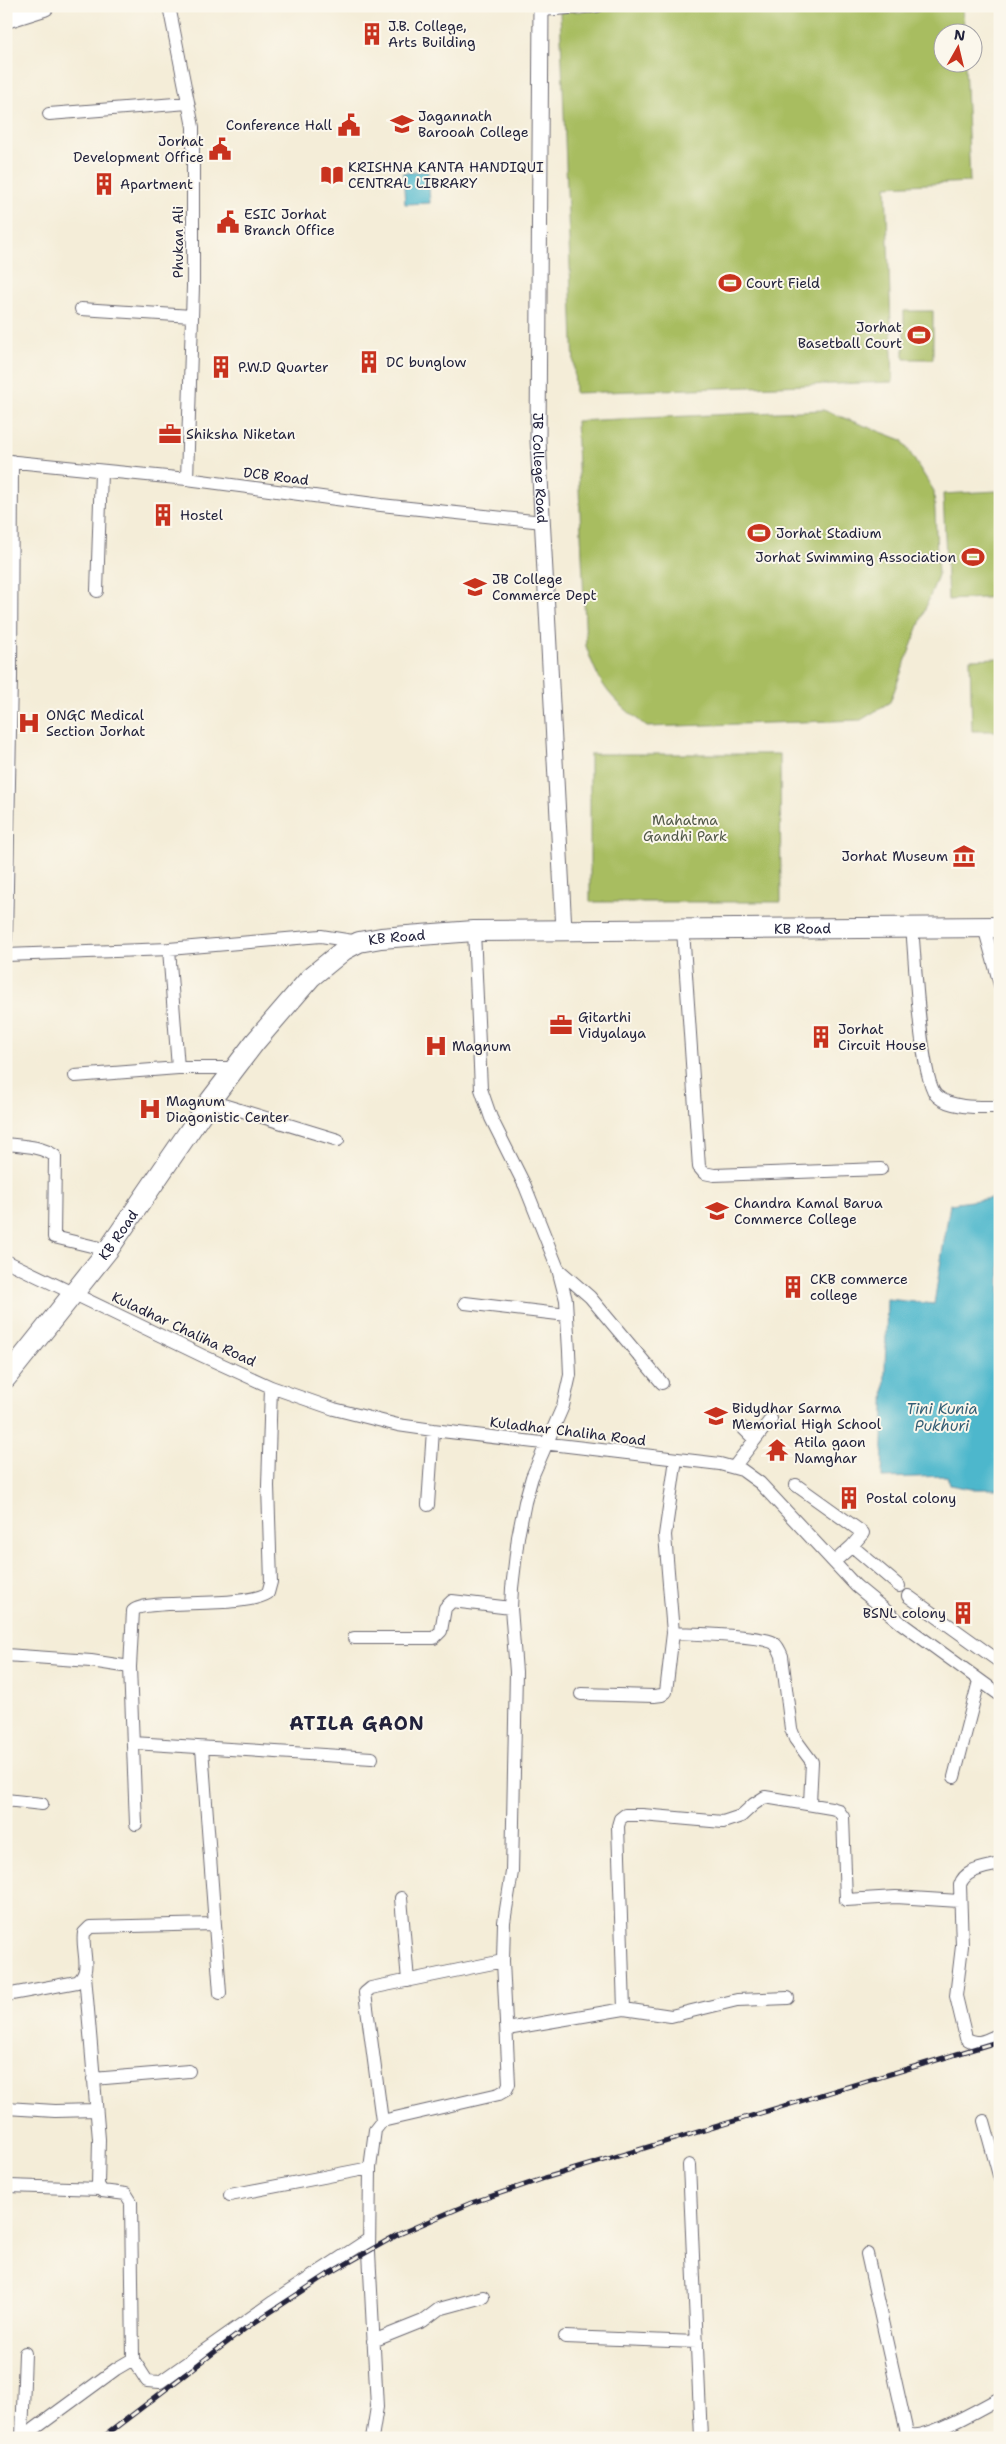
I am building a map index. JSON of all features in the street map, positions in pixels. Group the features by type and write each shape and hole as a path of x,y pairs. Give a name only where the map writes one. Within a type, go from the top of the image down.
{"main road":[{"path":"6,18 44,6"},
{"name":"KB Road","path":"6,1378 108,1250 210,1101 235,1068 311,976 344,950 359,942 381,938 474,931 992,927"}],"street":[{"name":"Phukan Ali","path":"169,6 192,127 192,316 187,480"},
{"path":"541,8 598,6"},
{"name":"JB College Road","path":"541,8 538,440 564,930"},
{"path":"48,114 188,103"},
{"path":"81,310 192,316"},
{"path":"6,939 9,461"},
{"name":"DCB Road","path":"9,461 543,522"},
{"path":"97,591 101,472"},
{"path":"912,927 922,1038 931,1088 937,1097 949,1102 966,1106 1000,1106"},
{"path":"992,927 1000,985"},
{"path":"683,930 699,1167 704,1173 714,1175 881,1169"},
{"path":"372,2438 377,2407 369,2239 370,2168 375,2130 382,2121 506,2090 510,2078 503,1961 505,1915 512,1872 516,1672 511,1608 522,1514 532,1478 557,1422 567,1392 570,1375 568,1315 558,1269 525,1186 491,1118 481,1089 474,931"},
{"path":"6,955 169,949 321,936 359,942"},
{"path":"169,949 178,1068"},
{"path":"75,1076 178,1068 235,1068"},
{"path":"210,1101 338,1140"},
{"path":"6,1144 39,1148 47,1150 55,1156 54,1237 108,1250"},
{"name":"Kuladhar Chaliha Road","path":"6,1261 271,1386 334,1409 398,1425 676,1459 734,1467 742,1470 760,1483 856,1586 889,1613 1000,1695"},
{"path":"558,1269 590,1297 662,1383"},
{"path":"465,1304 568,1315"},
{"path":"136,1824 130,1667 132,1615 136,1607 249,1599 268,1593 271,1582 268,1486 271,1386"},
{"path":"734,1467 771,1419"},
{"path":"743,1428 755,1440"},
{"path":"428,1505 433,1430"},
{"path":"581,1694 662,1695 666,1692 673,1633 665,1535 676,1459"},
{"path":"796,1485 863,1534 834,1562"},
{"path":"852,1546 899,1586"},
{"path":"908,1596 1000,1662"},
{"path":"354,1638 434,1638 441,1631 445,1608 452,1601 511,1608"},
{"path":"673,1633 758,1639 774,1643 779,1648 782,1656 791,1729 795,1739 812,1762 810,1804"},
{"path":"6,1655 91,1661 130,1667"},
{"path":"954,1777 979,1681"},
{"path":"133,1743 372,1758"},
{"path":"202,1748 220,1993"},
{"path":"624,2009 618,1826 620,1819 625,1815 723,1822 741,1816 765,1797 838,1810 843,1816 846,1900 896,1897 959,1901"},
{"path":"6,1800 42,1804"},
{"path":"1000,1864 964,1876 960,1885 959,1901 962,1946 956,1996 966,2038 970,2042 982,2042 1000,2034"},
{"path":"401,1898 408,1981"},
{"path":"98,2189 99,2138 83,1938 86,1929 90,1927 215,1924"},
{"path":"382,2121 365,1993 371,1988 503,1961"},
{"path":"6,1995 77,1982 85,1975"},
{"path":"507,2029 624,2009 671,2016 737,2000 788,1998"},
{"path":"93,2079 189,2071"},
{"path":"6,2108 55,2111 96,2110"},
{"path":"984,2121 1000,2179"},
{"path":"689,2165 701,2438"},
{"path":"230,2195 370,2168"},
{"path":"9,2186 98,2189 105,2192 126,2194 131,2202 133,2359 147,2381 160,2382 273,2302 369,2239"},
{"path":"867,2254 907,2433 914,2436 951,2432 1000,2398"},
{"path":"373,2341 423,2322 439,2309 483,2297"},
{"path":"565,2336 697,2342"},
{"path":"22,2438 25,2353"},
{"path":"22,2438 116,2369 133,2359"}],"green space":[{"name":"Court Field","path":"712,6 963,6 964,22 934,22 934,72 965,72 970,182 886,186 893,382 575,393 560,12"},
{"name":"Jorhat Basetball Court","path":"904,311 933,311 933,359 904,359"},
{"name":"Jorhat Stadium","path":"823,410 902,440 934,491 938,575 890,702 861,720 647,727 624,708 602,683 586,646 576,421"},
{"name":"Jorhat Swimming Association","path":"997,491 1000,517 1000,597 948,600 943,494"},
{"path":"1000,658 1000,731 972,731 970,659"},
{"name":"Mahatma Gandhi Park","path":"590,754 780,754 781,902 590,902"}],"water":[{"path":"428,171 430,203 405,204 403,173"},
{"name":"Tini Kunia Pukhuri","path":"1000,1197 1000,1489 971,1489 950,1485 947,1476 882,1478 887,1299 934,1304 950,1204"}],"railway":[{"path":"102,2438 246,2328 330,2273 397,2235 471,2203 545,2178 1000,2041"}],"place":[{"name":"J.B. College, Arts Building","path":"372,34"},
{"name":"Jagannath Barooah College","path":"402,124"},
{"name":"Conference Hall","path":"349,125"},
{"name":"Jorhat Development Office","path":"220,149"},
{"name":"KRISHNA KANTA HANDIQUI CENTRAL LIBRARY","path":"332,175"},
{"name":"Apartment","path":"104,184"},
{"name":"ESIC Jorhat Branch Office","path":"228,222"},
{"name":"Court Field","path":"730,283"},
{"name":"Jorhat Basetball Court","path":"919,335"},
{"name":"DC bunglow","path":"369,362"},
{"name":"P.W.D Quarter","path":"221,367"},
{"name":"Shiksha Niketan","path":"170,434"},
{"name":"Hostel","path":"163,515"},
{"name":"Jorhat Stadium","path":"759,533"},
{"name":"Jorhat Swimming Association","path":"973,557"},
{"name":"JB College Commerce Dept","path":"475,587"},
{"name":"ONGC Medical Section Jorhat","path":"29,723"},
{"name":"Jorhat Museum","path":"964,856"},
{"name":"Gitarthi Vidyalaya","path":"561,1025"},
{"name":"Jorhat Circuit House","path":"821,1037"},
{"name":"Magnum","path":"436,1046"},
{"name":"Magnum Diagonistic Center","path":"150,1109"},
{"name":"Chandra Kamal Barua Commerce College","path":"717,1211"},
{"name":"CKB commerce college","path":"793,1287"},
{"name":"Bidydhar Sarma Memorial High School","path":"716,1416"},
{"name":"Atila gaon Namghar","path":"777,1450"},
{"name":"Postal colony","path":"849,1498"},
{"name":"BSNL colony","path":"963,1613"}],"district":[{"name":"ATILA GAON","path":"357,1723"}]}
